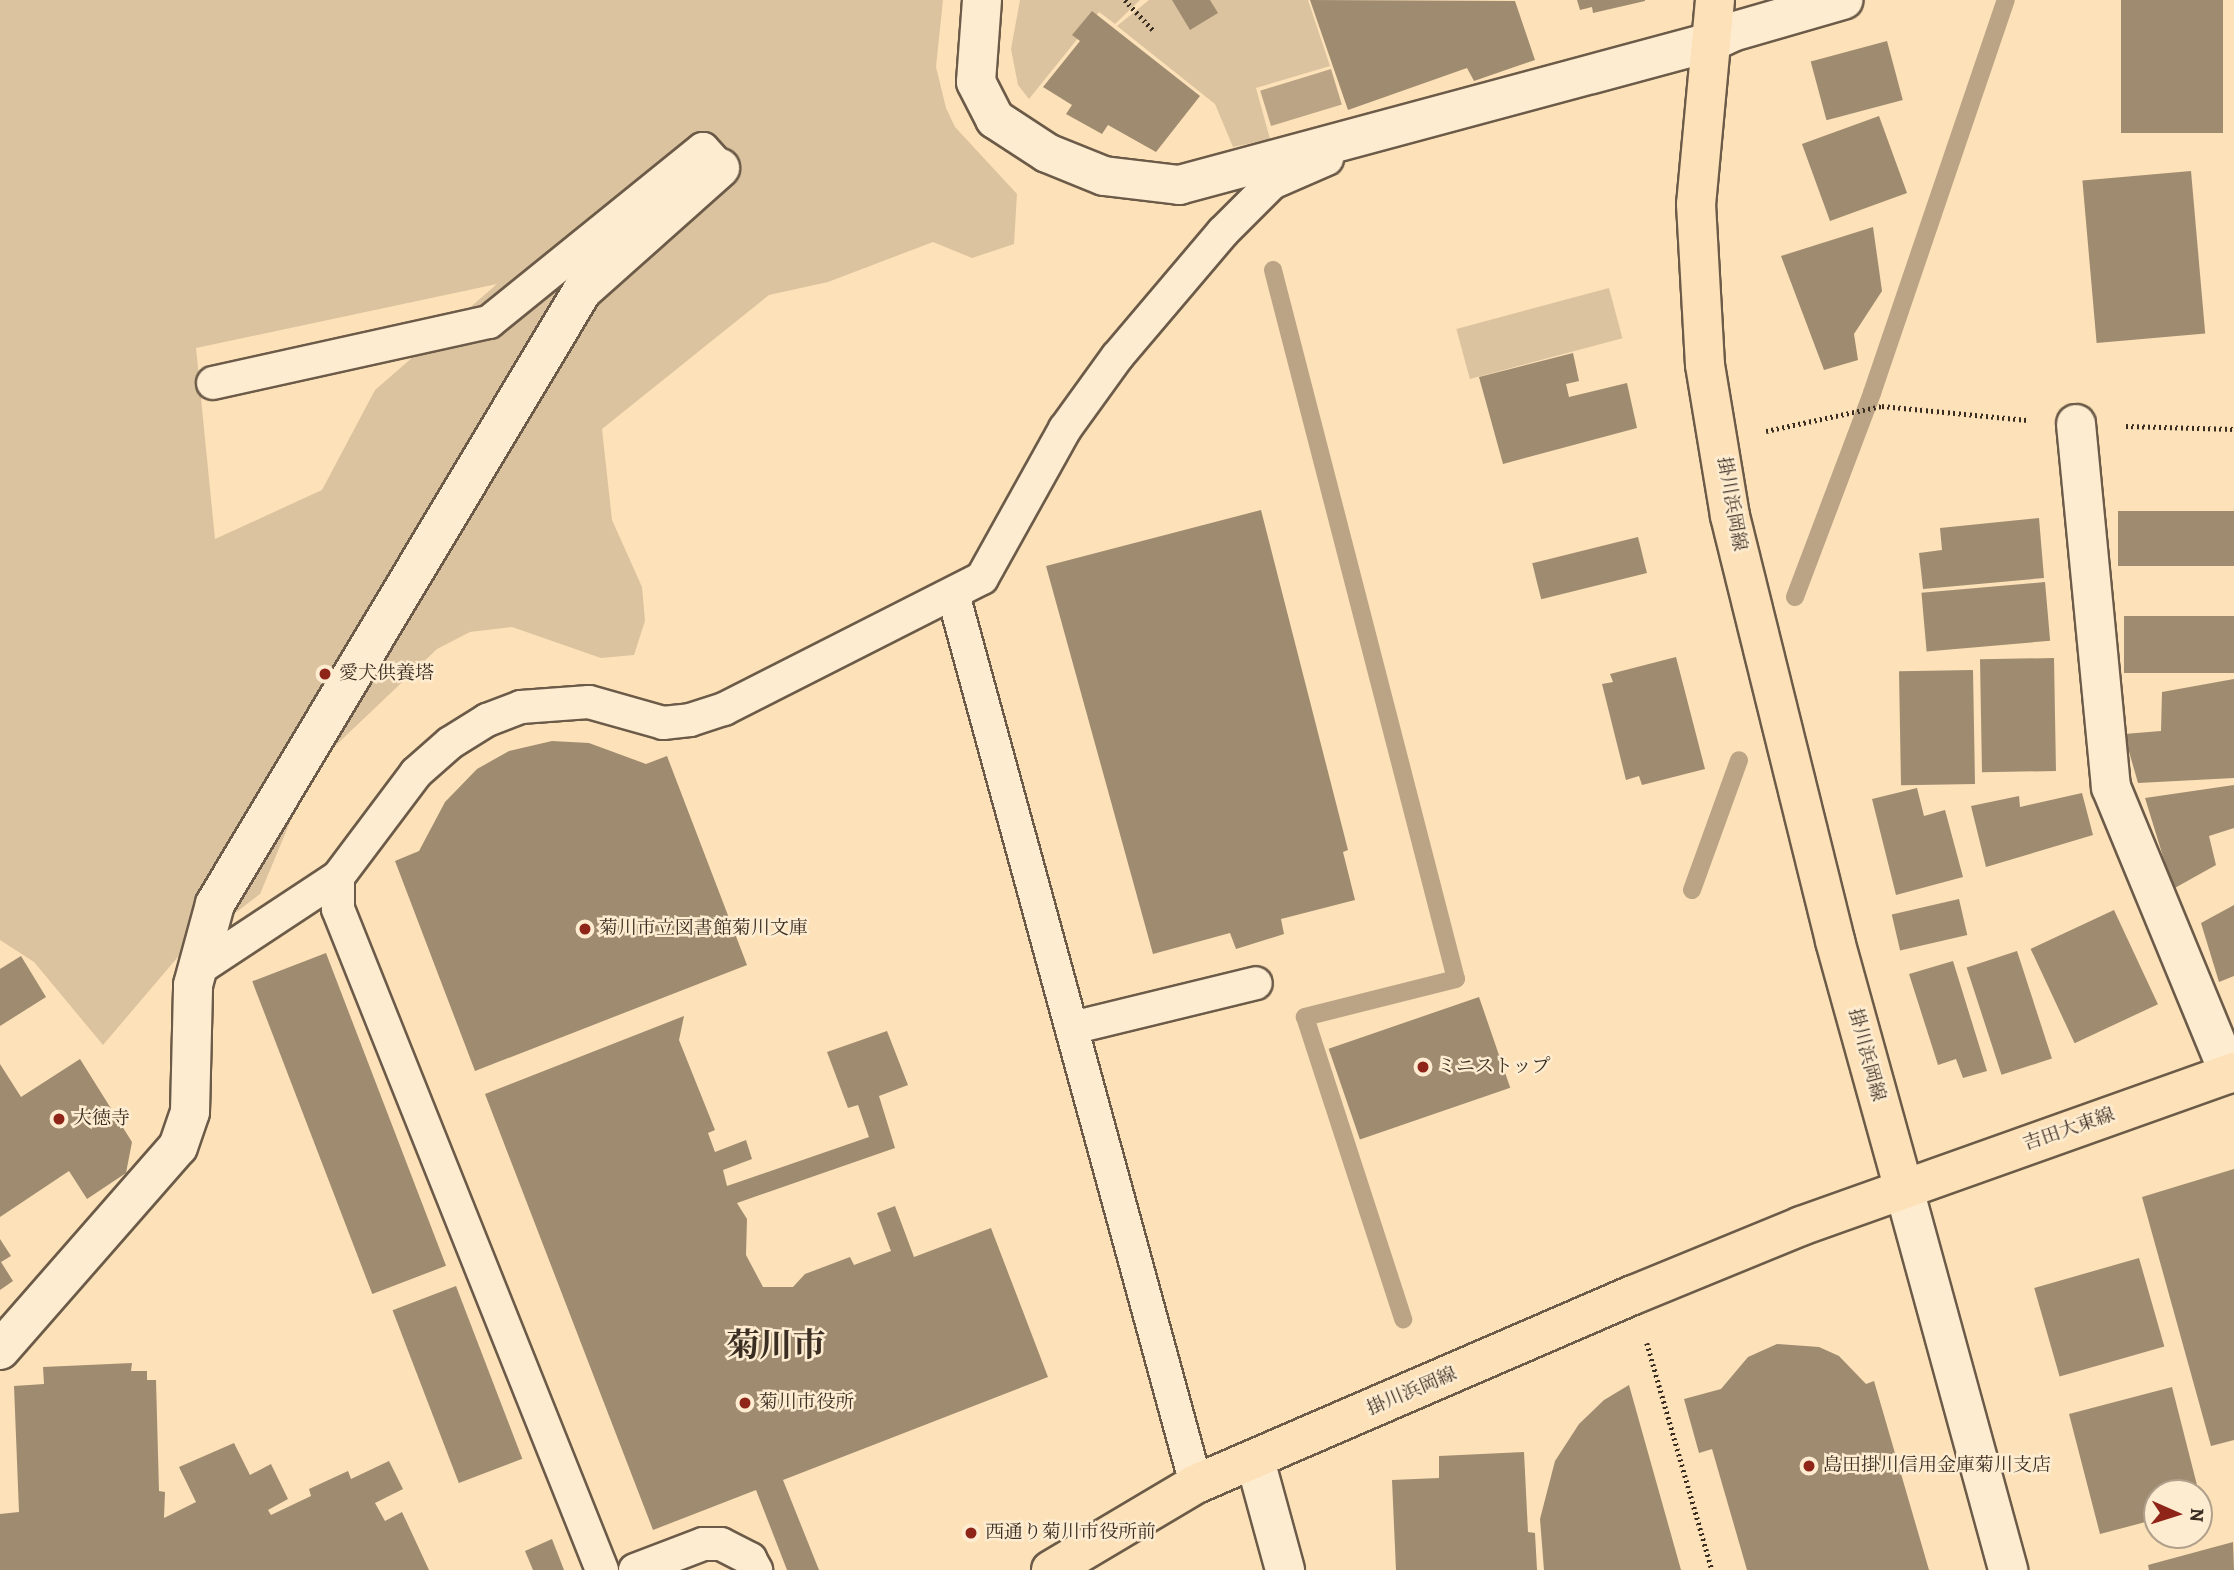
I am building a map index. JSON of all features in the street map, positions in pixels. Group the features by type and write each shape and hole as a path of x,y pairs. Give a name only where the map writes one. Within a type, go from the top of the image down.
{"main road":[{"name":"掛川浜岡線","path":"1051,1570 1196,1485 1633,1295 1904,1189 1835,940 1743,569 1705,365 1696,204 1715,0"},
{"name":"吉田大東線","path":"1904,1189 2232,1073"}],"street":[{"path":"982,0 976,82 995,119 1047,153 1104,176 1180,185 1378,133 1584,74 1712,43 1732,32 1843,0"},
{"path":"0,1350 178,1147 190,1112 197,970 215,904 582,291 720,168"},
{"path":"2076,425 2111,787 2232,1073"},
{"path":"1904,1189 2008,1570"},
{"path":"1255,1460 1284,1570"}],"lane":[{"path":"197,970 338,877 416,774 450,743 487,720 521,707 589,702 663,723 690,720 724,709 982,579 1065,429 1117,357 1223,232 1272,183 1378,133"},
{"path":"214,383 489,323 703,149 720,168"},
{"path":"953,594 1196,1485"},
{"path":"338,877 338,909 602,1570"},
{"path":"1072,1028 1256,983"},
{"path":"635,1570 703,1544 721,1544 750,1559 756,1570"}],"path":[{"path":"1125,0 1153,30"},
{"path":"1720,440 1855,414 1882,406"},
{"path":"1633,1295 1712,1570"}],"shaded area":[{"path":"0,0 943,0 936,67 946,108 955,127 1017,194 1014,244 972,258 933,242 828,282 769,295 602,429 612,520 642,587 645,621 634,655 601,658 512,627 470,632 437,649 313,767 260,894 177,958 103,1045 34,962 0,940","holes":["497,284 375,390 322,490 215,539 196,348"]},
{"path":"1020,0 1140,0 1115,24 1099,12 1029,99 1018,85 1011,49"},
{"path":"1149,0 1308,0 1330,66 1256,88 1270,139 1233,147 1215,104 1117,26"},
{"path":"1331,69 1342,104 1271,126 1260,91"},
{"path":"1609,288 1622,338 1470,379 1456,329"}],"building":[{"path":"1172,0 1210,0 1218,13 1190,30"},
{"path":"1310,0 1515,1 1535,60 1474,81 1467,68 1348,110"},
{"path":"1577,0 1645,1 1593,13 1592,7 1580,10"},
{"path":"2121,0 2223,0 2223,133 2121,133"},
{"path":"1092,11 1200,96 1156,152 1108,125 1102,134 1066,114 1072,105 1043,87 1080,41 1072,35"},
{"path":"1887,41 1903,100 1826,120 1811,61"},
{"path":"1879,116 1907,193 1830,221 1802,144"},
{"path":"2191,171 2205,333 2097,343 2082,180"},
{"path":"1873,227 1882,291 1854,334 1858,360 1824,370 1781,256"},
{"path":"1573,353 1579,381 1566,384 1569,397 1627,383 1637,428 1503,464 1479,377"},
{"path":"1261,510 1348,850 1343,852 1355,900 1281,919 1284,934 1236,949 1230,933 1153,954 1046,566"},
{"path":"2118,511 2234,511 2234,566 2118,566"},
{"path":"2039,518 2044,578 1923,589 1919,553 1942,550 1940,528"},
{"path":"1638,537 1647,573 1541,599 1532,563"},
{"path":"2045,582 2050,641 1927,652 1921,593"},
{"path":"2124,616 2234,616 2234,673 2124,673"},
{"path":"1676,657 1705,769 1642,785 1639,776 1626,780 1602,684 1613,682 1610,674"},
{"path":"2054,658 2056,771 1982,772 1980,659"},
{"path":"1973,670 1975,784 1901,785 1899,671"},
{"path":"2234,679 2234,778 2138,783 2124,734 2161,731 2162,692"},
{"path":"552,741 589,743 646,764 667,756 747,965 475,1071 395,861 419,851 445,802 477,769 509,751"},
{"path":"2234,785 2234,828 2209,836 2216,865 2173,889 2145,798"},
{"path":"1917,788 1924,816 1945,810 1963,877 1896,895 1872,799"},
{"path":"2082,793 2093,835 1986,867 1971,806 2019,796 2020,807"},
{"path":"1959,899 1967,935 1900,951 1892,915"},
{"path":"2234,905 2234,976 2219,982 2201,923"},
{"path":"2114,910 2158,1004 2075,1043 2031,949"},
{"path":"2017,951 2052,1058 2002,1075 1967,967"},
{"path":"326,953 446,1266 372,1294 252,981"},
{"path":"21,956 46,997 0,1026 0,969"},
{"path":"1953,961 1987,1071 1963,1078 1956,1059 1938,1065 1909,974"},
{"path":"1479,997 1510,1088 1360,1140 1329,1049"},
{"path":"684,1016 679,1040 715,1130 708,1133 715,1152 746,1140 752,1159 723,1170 727,1186 869,1137 858,1105 848,1108 827,1052 887,1031 908,1085 879,1096 895,1148 737,1203 747,1219 746,1255 763,1287 793,1287 805,1274 850,1257 854,1265 891,1251 877,1213 895,1206 914,1257 991,1228 1048,1377 783,1480 819,1570 787,1570 756,1490 653,1530 485,1094"},
{"name":"大徳寺","path":"80,1059 132,1142 126,1173 87,1199 69,1171 0,1217 0,1064 21,1097"},
{"path":"2234,1169 2234,1440 2211,1446 2142,1197"},
{"path":"0,1239 11,1256 1,1262 13,1281 0,1290"},
{"path":"2139,1258 2164,1346 2060,1376 2034,1288"},
{"path":"456,1286 522,1459 459,1483 393,1310"},
{"path":"1777,1344 1819,1347 1839,1356 1866,1384 1874,1381 1929,1570 1747,1570 1712,1449 1699,1453 1684,1399 1721,1389 1748,1357"},
{"path":"132,1363 131,1371 147,1371 147,1380 156,1380 159,1491 165,1492 164,1518 196,1502 179,1467 234,1443 250,1475 271,1464 288,1499 268,1510 271,1515 311,1496 309,1489 348,1471 351,1479 389,1461 403,1489 375,1503 385,1521 402,1512 429,1570 0,1570 0,1514 19,1512 14,1386 44,1384 43,1367"},
{"path":"1629,1385 1681,1570 1544,1570 1540,1519 1555,1461 1579,1424 1604,1400"},
{"path":"2172,1387 2195,1479 2143,1479 2143,1523 2100,1534 2069,1414"},
{"path":"1524,1452 1528,1532 1535,1533 1537,1570 1396,1570 1392,1480 1439,1478 1439,1456"},
{"path":"552,1539 564,1570 533,1570 525,1551"},
{"path":"2233,1542 2234,1570 2149,1570 2148,1565"}],"waterway":[{"path":"1795,597 1872,393 2006,0"},
{"path":"1273,270 1456,979 1305,1017 1403,1319"},
{"path":"1692,890 1739,760"}],"place":[{"name":"愛犬供養塔","path":"325,674"},
{"name":"菊川市立図書館菊川文庫","path":"585,929"},
{"name":"ミニストップ","path":"1423,1067"},
{"name":"大徳寺","path":"59,1119"},
{"name":"菊川市役所","path":"745,1403"},
{"name":"島田掛川信用金庫菊川支店","path":"1809,1466"},
{"name":"西通り菊川市役所前","path":"971,1533"}],"district":[{"name":"菊川市","path":"776,1345"}]}
